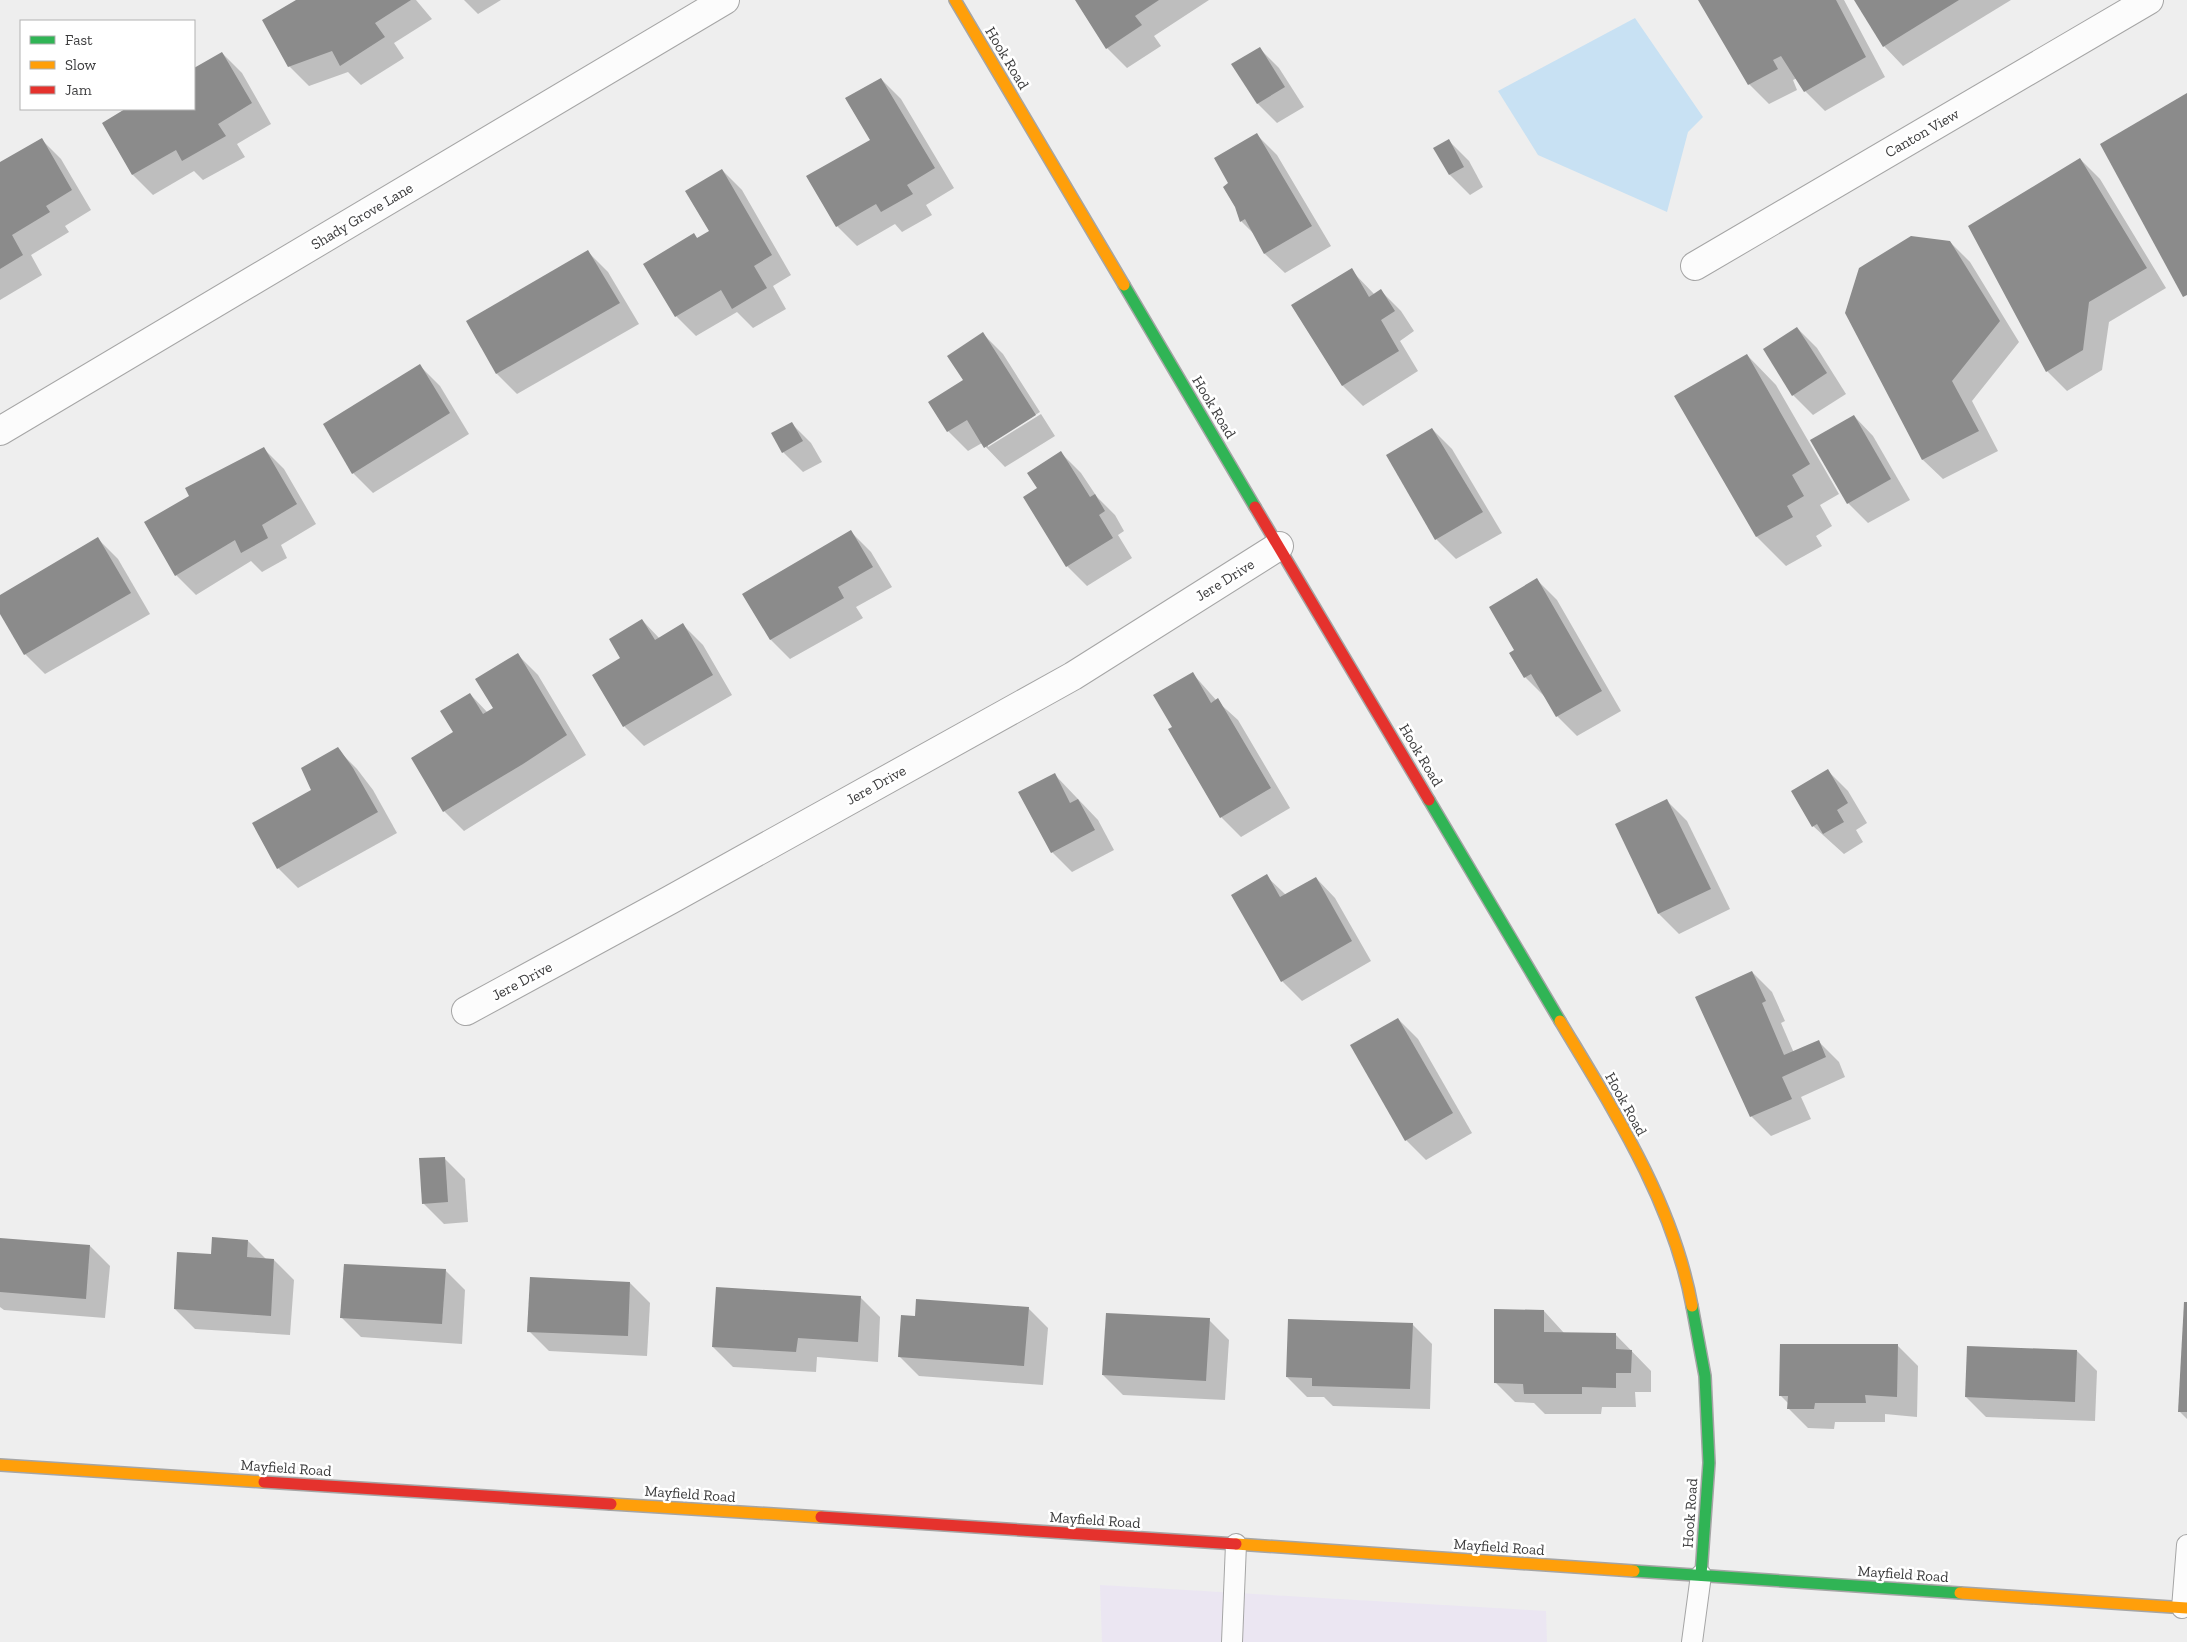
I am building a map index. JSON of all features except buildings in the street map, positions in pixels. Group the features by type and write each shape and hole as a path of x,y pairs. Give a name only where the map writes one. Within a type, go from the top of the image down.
{"street":[{"name":"Shady Grove Lane","path":"0,431 725,0"},
{"name":"Hook Road","path":"956,0 1625,1130 1663,1208 1689,1290 1705,1376 1708,1463 1700,1576"},
{"name":"Canton View","path":"1695,266 2149,0"},
{"name":"Jere Drive","path":"466,1011 1073,676 1279,546"},
{"name":"Mayfield Road","path":"0,1465 1236,1544 2184,1608"}],"lane":[{"path":"1232,1642 1236,1544"},
{"path":"2184,1608 2187,1545"},
{"path":"1692,1642 1700,1576"}],"shaded area":[{"path":"1100,1585 1546,1611 1547,1642 1102,1642"}],"water":[{"path":"1635,18 1703,117 1688,132 1667,212 1538,155 1498,91"}],"traffic: fast":[{"path":"1124,285 1255,507"},
{"path":"1429,800 1560,1021"},
{"path":"1692,1306 1705,1376 1709,1463 1701,1575"},
{"path":"1634,1571 1960,1593"}],"traffic: slow":[{"path":"955,0 1124,285"},
{"path":"1560,1021 1620,1123 1656,1194 1671,1230 1692,1306"},
{"path":"0,1465 264,1482"},
{"path":"611,1504 821,1517"},
{"path":"1236,1544 1634,1571"},
{"path":"1960,1593 2187,1608"}],"traffic: jam":[{"path":"1255,507 1429,800"},
{"path":"264,1482 611,1504"},
{"path":"821,1517 1236,1544"}]}
